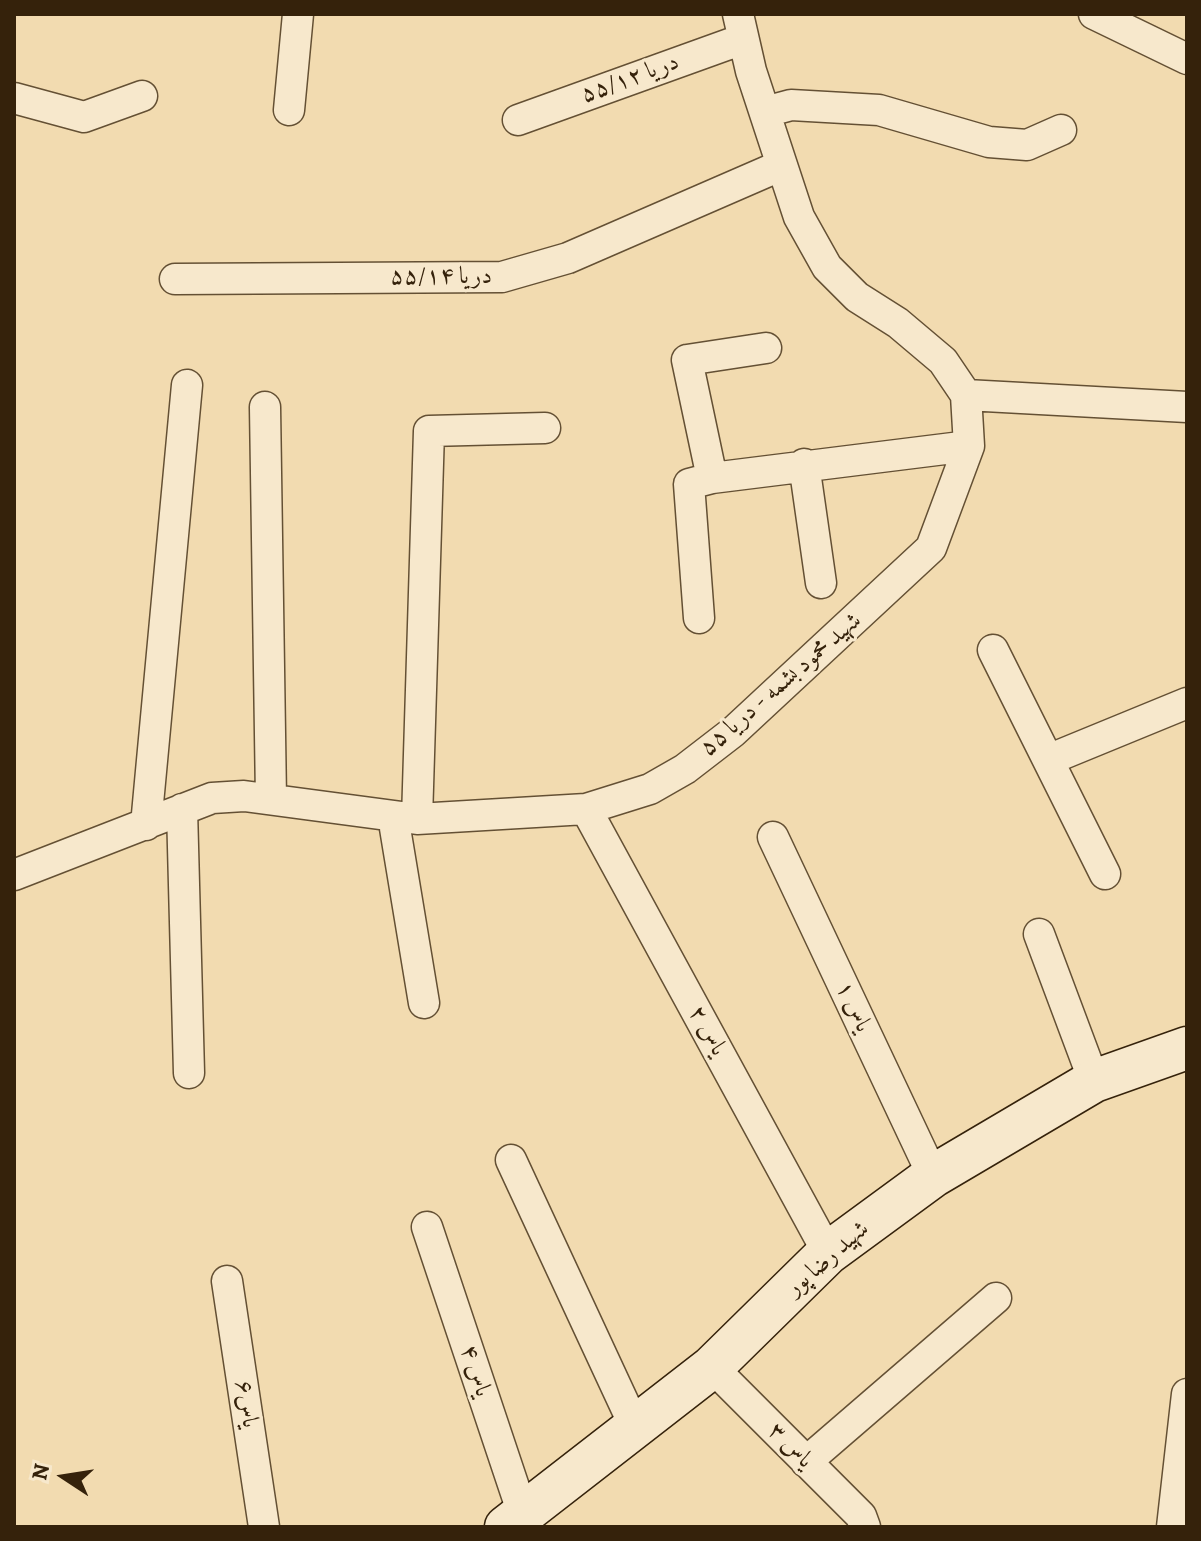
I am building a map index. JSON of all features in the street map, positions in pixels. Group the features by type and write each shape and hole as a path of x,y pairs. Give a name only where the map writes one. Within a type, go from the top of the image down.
{"street":[{"path":"289,110 298,14"},
{"path":"1094,14 1187,59"},
{"path":"740,26 799,217 827,267 857,297 898,323 943,361 966,395 1187,407"},
{"name":"دریا ۵۵/۱۲","path":"518,120 740,26"},
{"path":"14,98 84,117 142,96"},
{"path":"765,112 791,105 879,110 989,142 1027,145 1061,130"},
{"name":"دریا ۵۵/۱۴","path":"175,279 502,277 568,258 782,165"},
{"path":"699,618 700,481 687,360 766,348"},
{"path":"146,825 187,385"},
{"name":"شهید محمود بشمه - دریا ۵۵","path":"14,875 212,798 244,796 405,818 586,809 650,789 685,769 733,732 931,548 969,446 966,395"},
{"path":"265,407 271,799"},
{"path":"424,1003 405,818 429,431 545,428"},
{"path":"700,481 804,464 969,446"},
{"path":"804,464 821,583"},
{"path":"993,650 1105,874"},
{"path":"1048,760 1187,703"},
{"path":"182,809 189,1073"},
{"name":"یاس ۲","path":"586,809 828,1253"},
{"name":"یاس ۱","path":"773,837 933,1176"},
{"path":"1039,934 1094,1081"},
{"name":"شهید رضا پور","path":"514,1521 712,1367 828,1253 933,1176 1094,1081 1187,1048"},
{"path":"511,1160 635,1427"},
{"name":"یاس ۴","path":"427,1227 514,1521"},
{"name":"یاس۶","path":"227,1281 264,1527"},
{"path":"806,1462 996,1298"},
{"name":"یاس ۳","path":"712,1367 861,1516 865,1527"},
{"path":"1172,1527 1187,1394"}]}
